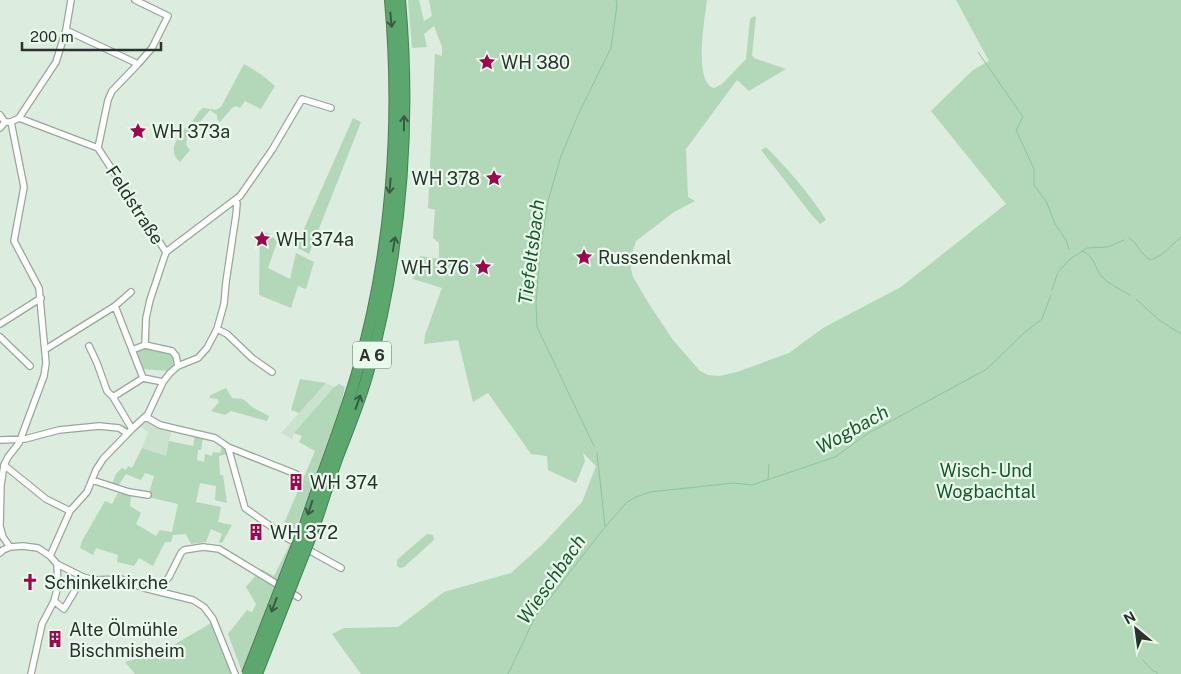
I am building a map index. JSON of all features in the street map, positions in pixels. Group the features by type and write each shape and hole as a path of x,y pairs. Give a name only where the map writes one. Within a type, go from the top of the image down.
{"highway":[{"name":"A 6","path":"390,0 398,41"},
{"name":"A 6","path":"257,674 367,375 387,285 395,235 403,136 398,62 400,0"},
{"name":"A 6","path":"247,674 309,529"}],"street":[{"path":"0,128 8,122 19,118 56,62 66,30 71,0"},
{"path":"98,148 108,100 112,91 152,48 168,16 135,0"},
{"path":"66,30 138,64"},
{"path":"166,252 235,201 250,184 302,99 331,108"},
{"path":"0,115 8,122 24,187 14,241 38,284 46,349 45,372 18,446 8,457 4,465 0,526 2,537 10,547"},
{"name":"Feldstraße","path":"19,118 98,148 166,252 150,300 146,318 145,345"},
{"path":"50,556 70,511 86,492 103,460 146,417 163,382 178,366 194,360 203,354 217,329 225,299 236,215 237,203 235,201"},
{"path":"46,349 115,306 131,292"},
{"path":"0,324 40,298"},
{"path":"115,306 143,378"},
{"path":"217,329 227,334 252,358 272,372"},
{"path":"0,337 30,366"},
{"path":"132,350 145,345 174,352 178,366"},
{"path":"89,346 107,391 113,397 130,431"},
{"path":"113,397 143,378 163,382"},
{"path":"146,417 160,425 215,438 228,447 296,474"},
{"path":"0,440 29,438 59,430 99,426 130,431"},
{"path":"228,447 245,508 287,538 342,568"},
{"path":"4,465 46,499 70,511"},
{"path":"92,480 129,492 148,495"},
{"path":"0,553 2,550 10,547 38,548 50,556 57,564 83,577 94,580 121,579 193,600 206,610 215,623 235,674"},
{"path":"157,591 169,577 184,550 212,547 220,549 298,597"},
{"path":"30,674 42,624 54,601 58,586 57,564"},
{"path":"54,601 64,609 83,577"}],"shaded area":[{"path":"326,383 334,387 294,433 292,439 281,433"},
{"path":"146,418 172,428 166,456 142,448 148,432 138,425"}],"green space":[{"name":"Wisch- Und Wogbachtal","path":"408,0 419,0 424,21 432,16 429,0 707,0 702,62 704,75 708,83 714,88 722,84 746,59 750,19 754,16 756,17 752,55 754,58 786,69 749,91 737,80 686,149 688,197 695,201 674,212 636,241 631,256 633,277 673,340 700,371 708,375 719,376 737,372 789,353 823,328 901,287 1006,204 931,111 973,70 989,61 956,0 1181,0 1181,674 361,674 332,634 344,628 398,627 444,592 511,573 542,545 582,502 596,466 583,453 585,461 576,483 548,470 547,456 531,454 488,393 473,402 458,340 424,344 425,335 442,288 413,279 420,256 439,259 439,243 433,238 435,210 428,208 435,54 442,56 442,47 434,26 424,34 427,47 412,48"},
{"path":"244,64 275,86 261,109 245,101 240,108 236,106 232,108 220,122 217,119 217,115 210,110 187,137 186,145 190,150 180,162 176,157 174,145 180,134 203,108 216,110 221,107"},
{"path":"353,118 361,122 309,254 296,247"},
{"path":"766,147 813,200 826,220 820,224 811,214 761,150"},
{"path":"260,230 271,235 277,242 268,268 290,279 296,253 314,262 306,289 298,286 291,308 259,295"},
{"path":"145,346 173,353 176,365 169,371 142,369 134,351"},
{"path":"300,379 326,383 299,413 291,410"},
{"path":"339,384 345,387 341,404 294,535 282,528 315,451 299,442 302,436 294,433 334,387"},
{"path":"226,388 232,398 243,399 252,407 269,416 267,421 231,411 225,415 211,411 219,402 217,399 210,398 209,396"},
{"path":"195,435 203,437 201,450 198,450 197,460 204,462 205,454 212,456 213,452 220,453 222,445 228,454 219,456 220,475 223,475 227,503 215,500 216,486 200,483 196,502 221,507 218,522 232,525 222,543 219,542 222,534 211,529 206,542 191,544 186,534 173,535 171,542 165,542 153,566 139,558 134,566 117,562 118,555 96,548 93,555 80,548 82,541 105,501 112,504 118,493 131,496 130,506 141,513 136,524 156,536 160,530 172,532 178,504 148,497 154,476 145,473 141,480 126,474 118,486 112,484 116,474 122,468 126,470 128,466 132,468 142,448 166,456 169,441 193,446"},
{"path":"427,534 433,535 434,540 404,567 400,568 397,566 399,558"},
{"path":"292,540 242,672 228,634 247,610 252,612 256,604 246,587 261,569 274,576"},
{"path":"213,622 232,674 135,674 125,662 163,651"}],"waterway":[{"name":"Tiefeltsbach","path":"594,446 537,327 536,303 540,253 548,201 561,156 578,115 611,48 617,5 616,0"},
{"path":"978,52 1023,117 1016,130 1034,169 1034,185 1046,201 1055,224 1066,240 1069,249"},
{"name":"Wogbach","path":"1129,238 1151,260 1161,255 1181,237"},
{"name":"Wogbach","path":"1052,290 1058,272 1070,259 1087,248 1108,247 1124,240"},
{"path":"1082,251 1090,256 1103,278 1130,295"},
{"name":"Wogbach","path":"508,674 535,617 605,527 627,502 650,492 734,483 752,485 835,457 867,434 987,369 1025,332 1042,319 1051,295"},
{"path":"1136,299 1159,320 1181,334"},
{"name":"Tiefeltsbach","path":"597,453 605,526"},
{"path":"768,480 769,464"},
{"path":"1143,660 1157,674"}],"place":[{"name":"WH 380","path":"487,62"},
{"name":"WH 373a","path":"138,131"},
{"name":"WH 378","path":"494,178"},
{"name":"WH 374a","path":"262,239"},
{"name":"Russendenkmal","path":"584,257"},
{"name":"WH 376","path":"483,267"},
{"name":"WH 374","path":"296,482"},
{"name":"WH 372","path":"256,532"},
{"name":"Schinkelkirche","path":"30,582"},
{"name":"Alte Ölmühle Bischmisheim","path":"55,639"}],"water label":[{"name":"Wieschbach","path":"551,579"}]}
